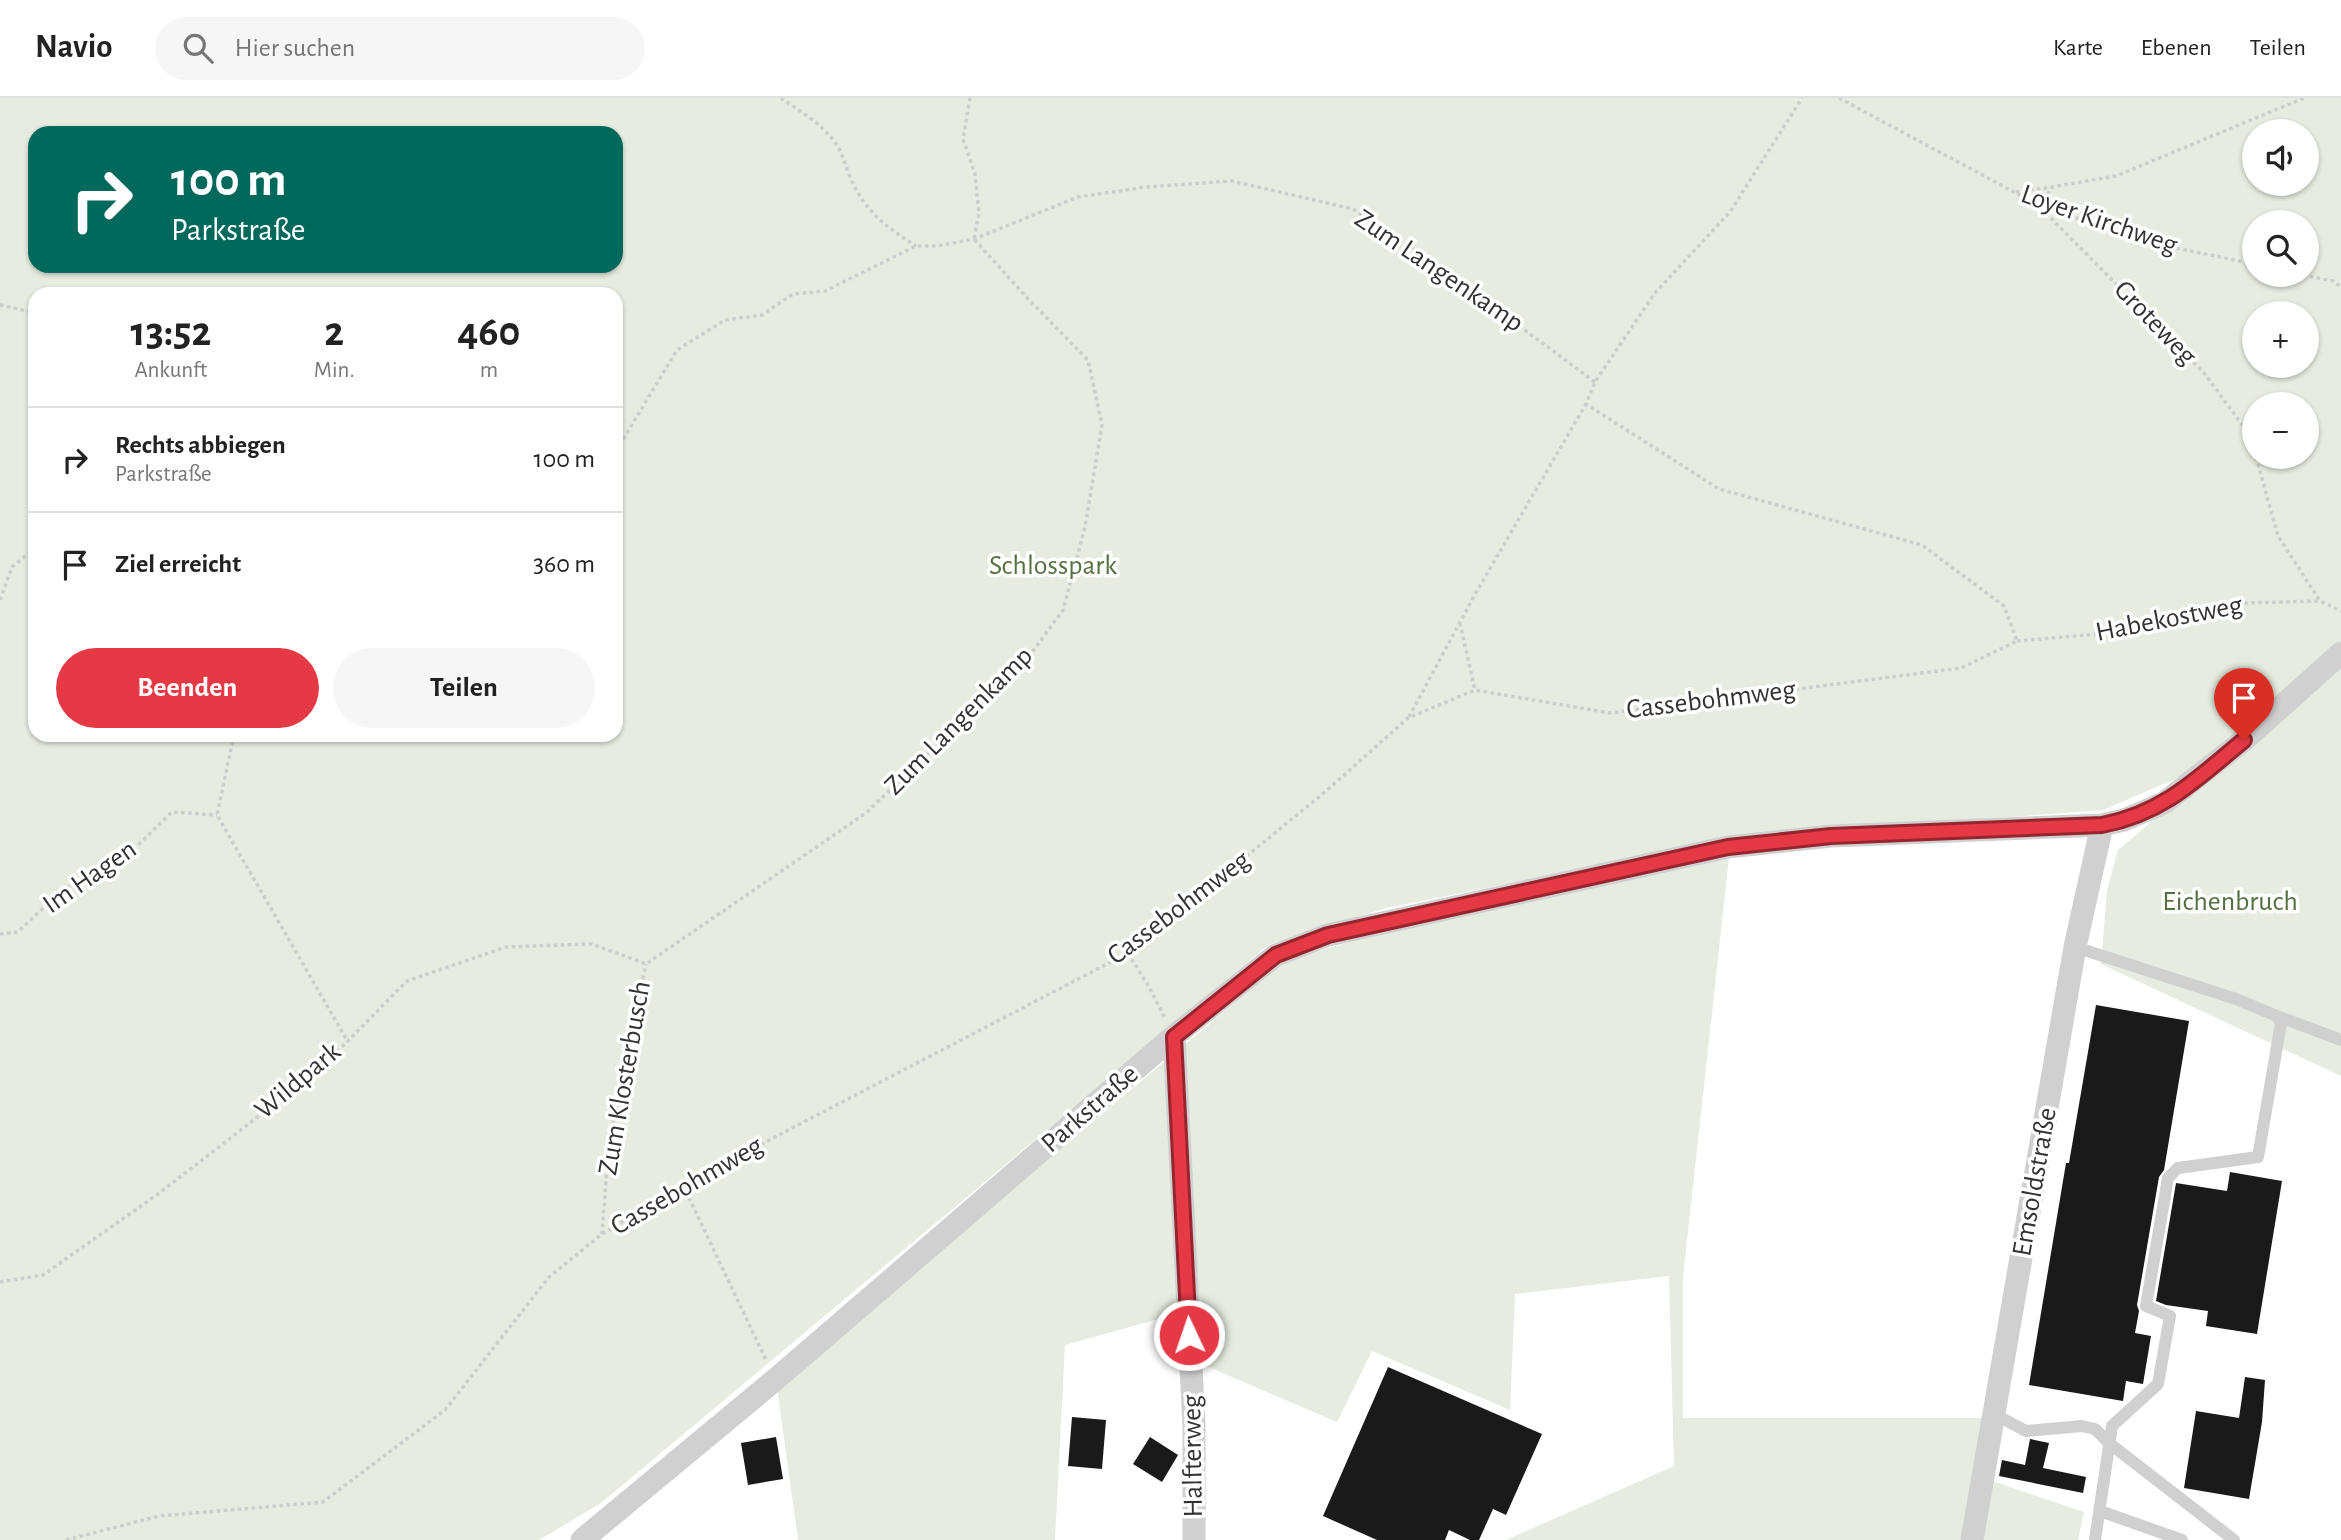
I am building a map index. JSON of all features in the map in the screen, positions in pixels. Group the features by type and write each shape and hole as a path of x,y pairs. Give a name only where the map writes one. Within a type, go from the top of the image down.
{"street":[{"name":"Parkstraße","path":"582,1540 776,1379 1174,1037 1276,955 1328,935 1728,847 1831,836 2102,825 2124,820 2164,803 2244,740 2341,653"},
{"name":"Emsoldstraße","path":"1972,1540 2075,947 2102,825"},
{"name":"Halfterweg","path":"1174,1037 1194,1425 1194,1540"}],"lane":[{"path":"2075,947 2236,999 2341,1040"},
{"path":"2095,1540 2112,1426 2158,1384 2170,1316 2146,1306 2168,1178 2178,1168 2258,1157 2281,1032 2281,1023 2277,1016"},
{"path":"1994,1415 2026,1431 2081,1426 2095,1429 2109,1443 2234,1540"},
{"path":"2100,1511 2182,1540"}],"path":[{"path":"781,98 828,133 843,154 850,177 869,211 916,246"},
{"path":"623,440 677,350 725,320 762,315 793,294 825,291 916,246 937,246 974,239 979,213 975,174 963,139 970,98"},
{"path":"1408,718 1460,621 1586,404 1595,382 1654,294 1730,212 1802,98"},
{"name":"Loyer Kirchweg","path":"1839,98 2040,206 2157,244 2242,262"},
{"path":"2014,192 2116,176 2304,98"},
{"name":"Zum Langenkamp","path":"646,964 866,813 1025,662 1063,610 1085,527 1102,425 1088,360 974,239 1078,197 1147,187 1232,181 1353,209 1430,260 1595,382"},
{"path":"2040,206 2052,187"},
{"name":"Groteweg","path":"2040,206 2204,373 2242,425"},
{"path":"2319,278 2333,281 2341,287"},
{"path":"0,305 28,311"},
{"path":"1586,404 1719,489 1922,545 2004,606 2017,641"},
{"path":"2259,469 2278,536 2320,601 2341,611"},
{"path":"0,600 12,567 28,554"},
{"name":"Habekostweg","path":"2017,641 2122,632 2243,603 2320,601"},
{"path":"1460,621 1475,690"},
{"name":"Cassebohmweg","path":"66,1540 159,1516 323,1502 445,1410 549,1277 603,1234 683,1185 1128,953 1315,801 1408,718 1475,690 1610,713 1961,668 2017,641"},
{"path":"217,815 233,742"},
{"name":"Im Hagen","path":"0,934 18,932 60,892 132,851 172,812 217,815"},
{"name":"Wildpark","path":"0,1282 43,1275 158,1194 321,1068 348,1042 217,815"},
{"path":"348,1042 407,981 506,947 592,944 646,964"},
{"path":"1128,953 1174,1037"},
{"name":"Zum Klosterbusch","path":"603,1234 609,1141 646,964"},
{"path":"683,1185 776,1379"}],"green space":[{"name":"Schlosspark","path":"0,98 2341,98 2341,646 2196,770 2103,810 1741,837 1386,908 1268,945 601,1503 539,1540 0,1540"},
{"name":"Eichenbruch","path":"2341,661 2341,1076 2101,964 2107,890 2118,850"},
{"path":"1729,858 1683,1277 1683,1418 1983,1418 1965,1540 1506,1540 1674,1466 1669,1276 1515,1294 1510,1410 1372,1351 1337,1422 1190,1359 1187,1311 1065,1345 1055,1540 798,1540 777,1387 1282,963 1392,928"},
{"path":"1986,1479 2084,1512 2078,1540 1975,1540"}],"building":[{"path":"2096,1005 2189,1021 2164,1170 2159,1177 2137,1305 2139,1311 2135,1333 2151,1336 2143,1384 2126,1381 2123,1401 2029,1385 2066,1163 2069,1163"},
{"path":"2230,1172 2282,1181 2257,1334 2206,1326 2208,1311 2156,1301 2176,1183 2227,1191"},
{"path":"1388,1367 1542,1434 1506,1515 1493,1509 1479,1540 1470,1540 1449,1530 1445,1540 1377,1540 1323,1516"},
{"path":"2245,1377 2265,1380 2262,1422 2249,1499 2184,1488 2196,1411 2239,1418"},
{"path":"1072,1417 1106,1420 1102,1469 1068,1466"},
{"path":"776,1437 783,1479 748,1485 741,1443"},
{"path":"1150,1437 1178,1455 1162,1482 1133,1464"},
{"path":"2030,1439 2049,1443 2043,1468 2086,1477 2083,1493 1999,1476 2002,1460 2025,1465"}],"route":[{"path":"1189,1335 1174,1037 1276,955 1328,935 1386,921 1728,847 1831,836 2102,825 2124,820 2164,803 2244,740"}]}
